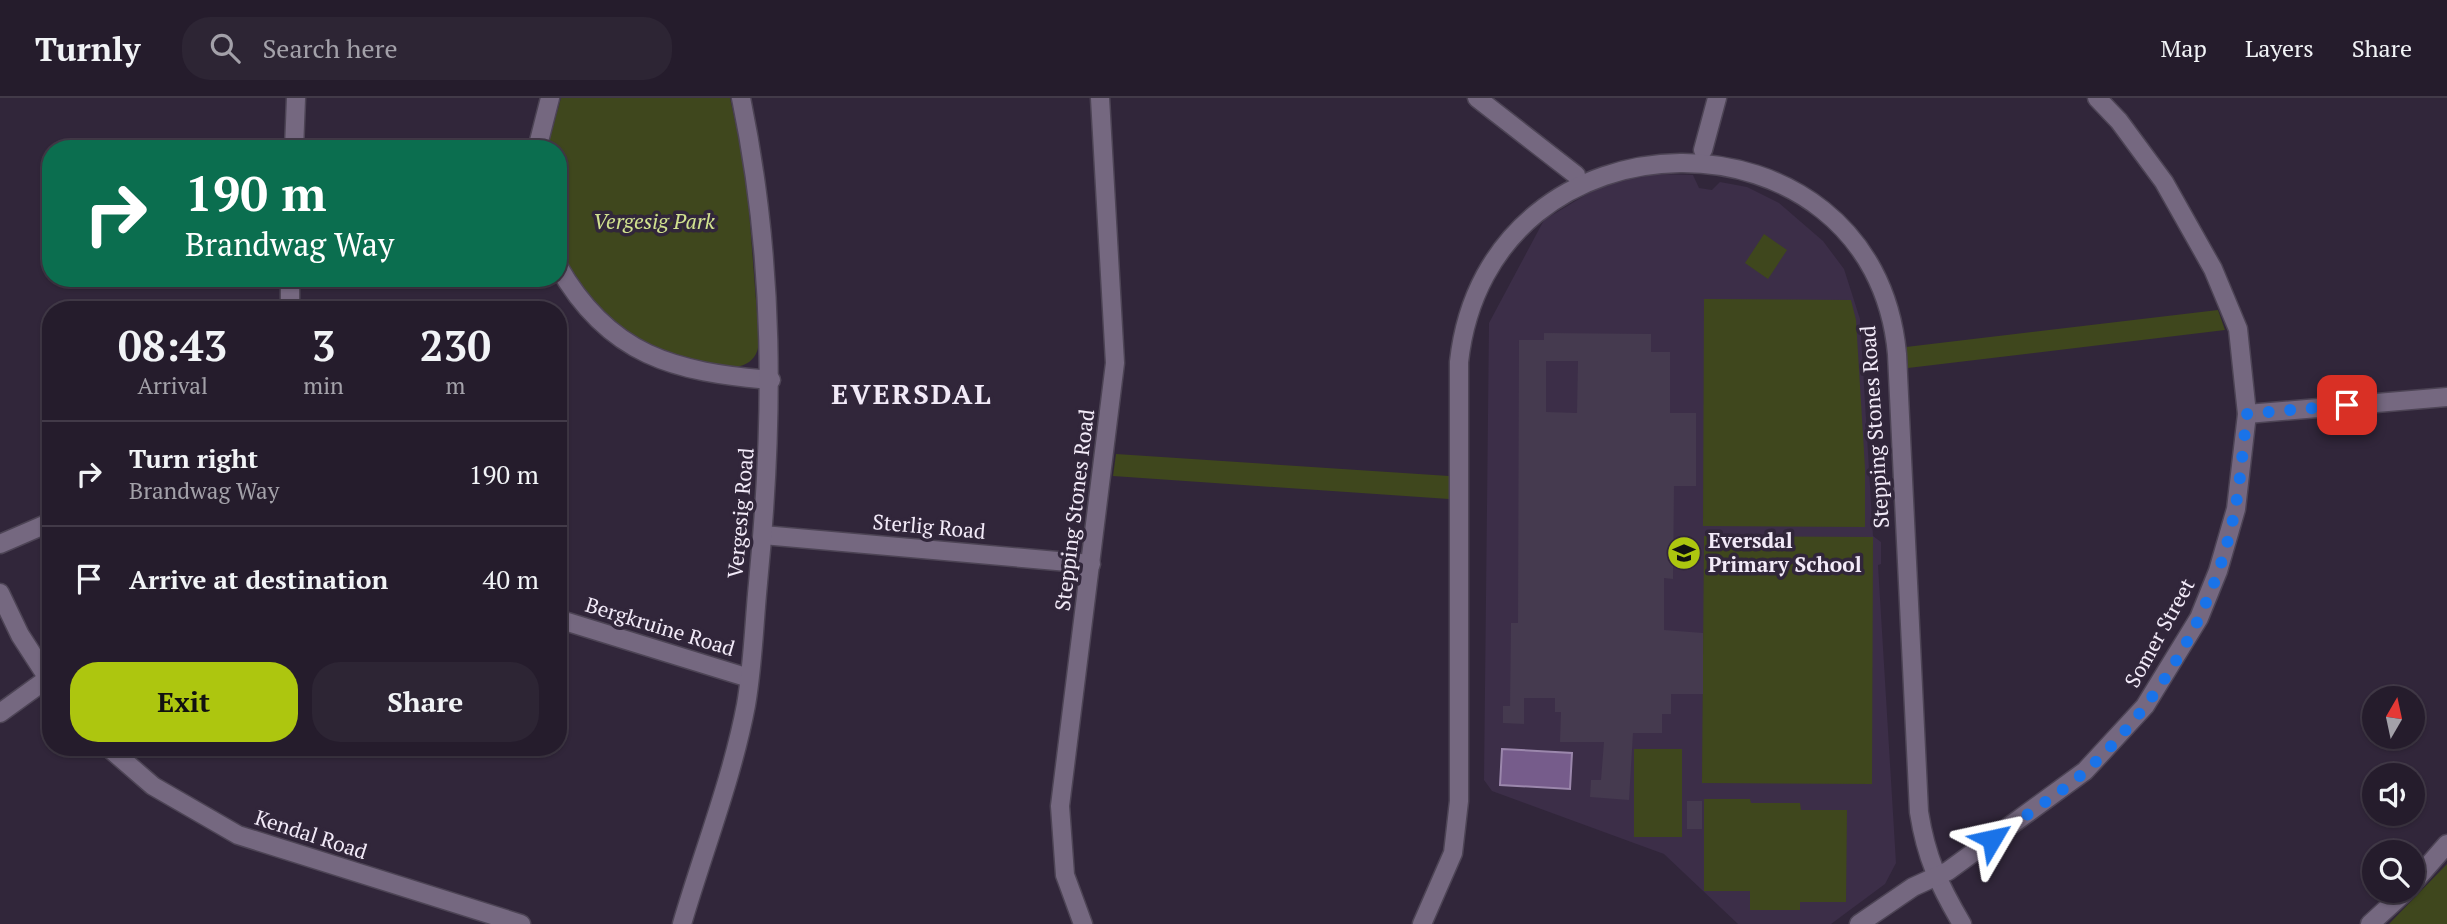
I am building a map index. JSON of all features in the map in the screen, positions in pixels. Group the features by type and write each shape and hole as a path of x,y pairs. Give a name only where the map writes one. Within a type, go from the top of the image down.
{"street":[{"path":"295,140 296,98"},
{"path":"539,140 550,98"},
{"name":"Vergesig Road","path":"682,924 739,731 749,678 763,536 771,380 758,192 741,98"},
{"name":"Stepping Stones Road","path":"1083,924 1065,875 1060,806 1115,363 1100,98"},
{"path":"1477,98 1576,175"},
{"path":"1703,150 1717,98"},
{"name":"Somer Street","path":"1858,924 1913,887 1948,871 2085,771 2146,706 2199,618 2218,571 2235,509 2247,414 2238,329 2213,269 2164,182 2119,121 2097,98"},
{"name":"Stepping Stones Road","path":"1422,924 1453,853 1459,801 1460,362 1462,331 1478,281 1508,231 1547,195 1576,175 1619,159 1659,151 1703,150 1775,173 1812,195 1842,223 1858,243 1886,300 1897,354 1919,812 1923,840 1935,877 1962,924"},
{"path":"567,279 592,314 620,338 650,356 678,368 711,375 771,380"},
{"path":"2247,414 2447,397"},
{"path":"0,544 42,526"},
{"name":"Sterlig Road","path":"763,536 1091,564"},
{"path":"0,593 20,635 42,670"},
{"name":"Bergkruine Road","path":"567,622 749,678"},
{"path":"0,713 42,686"},
{"name":"Kendal Road","path":"118,756 153,786 238,835 521,924"},
{"path":"2425,869 2447,844"},
{"path":"2370,924 2393,903"}],"shaded area":[{"name":"Eversdal Primary School","path":"1622,173 1693,175 1699,188 1712,190 1720,182 1747,187 1779,203 1823,241 1844,269 1860,319 1873,536 1881,542 1881,564 1878,565 1896,863 1885,884 1831,924 1738,924 1664,854 1492,791 1484,780 1489,323 1544,220"},
{"path":"1502,749 1572,753 1570,789 1500,785"}],"green space":[{"name":"Vergesig Park","path":"561,98 730,98 746,172 759,339 754,357 741,366 701,364 637,337 604,312 586,292 567,261 567,140 549,140"},
{"path":"1764,234 1787,250 1768,279 1745,263"},
{"path":"1704,299 1851,300 1856,320 1865,468 1865,527 1703,526"},
{"path":"2218,310 2225,330 1908,368 1906,347"},
{"path":"1116,454 1449,476 1449,499 1113,476"},
{"path":"1704,536 1873,537 1872,784 1702,783"},
{"path":"1634,749 1682,749 1682,837 1634,837"},
{"path":"1704,799 1800,803 1801,810 1847,810 1846,902 1800,902 1800,910 1750,910 1750,891 1704,891"},
{"path":"2447,864 2447,924 2389,924 2409,903 2425,903 2425,887"}],"building":[{"path":"1544,333 1651,334 1651,352 1670,352 1670,413 1696,413 1696,486 1674,486 1673,579 1664,578 1664,630 1703,633 1703,694 1671,694 1671,714 1662,714 1662,733 1633,733 1629,800 1590,797 1591,780 1601,780 1604,742 1560,742 1561,712 1555,712 1555,698 1524,698 1524,724 1503,723 1503,706 1510,706 1511,623 1518,623 1519,340 1544,340","holes":["1546,361 1578,361 1577,413 1546,412"]},
{"path":"1687,801 1702,801 1702,829 1687,829"}],"place":[{"name":"Eversdal Primary School","path":"1684,553"}],"district":[{"name":"EVERSDAL","path":"912,394"}],"route":[{"path":"1992,839 2085,771 2121,736 2146,706 2174,663 2199,618 2218,571 2235,509 2247,414 2347,405"}]}
